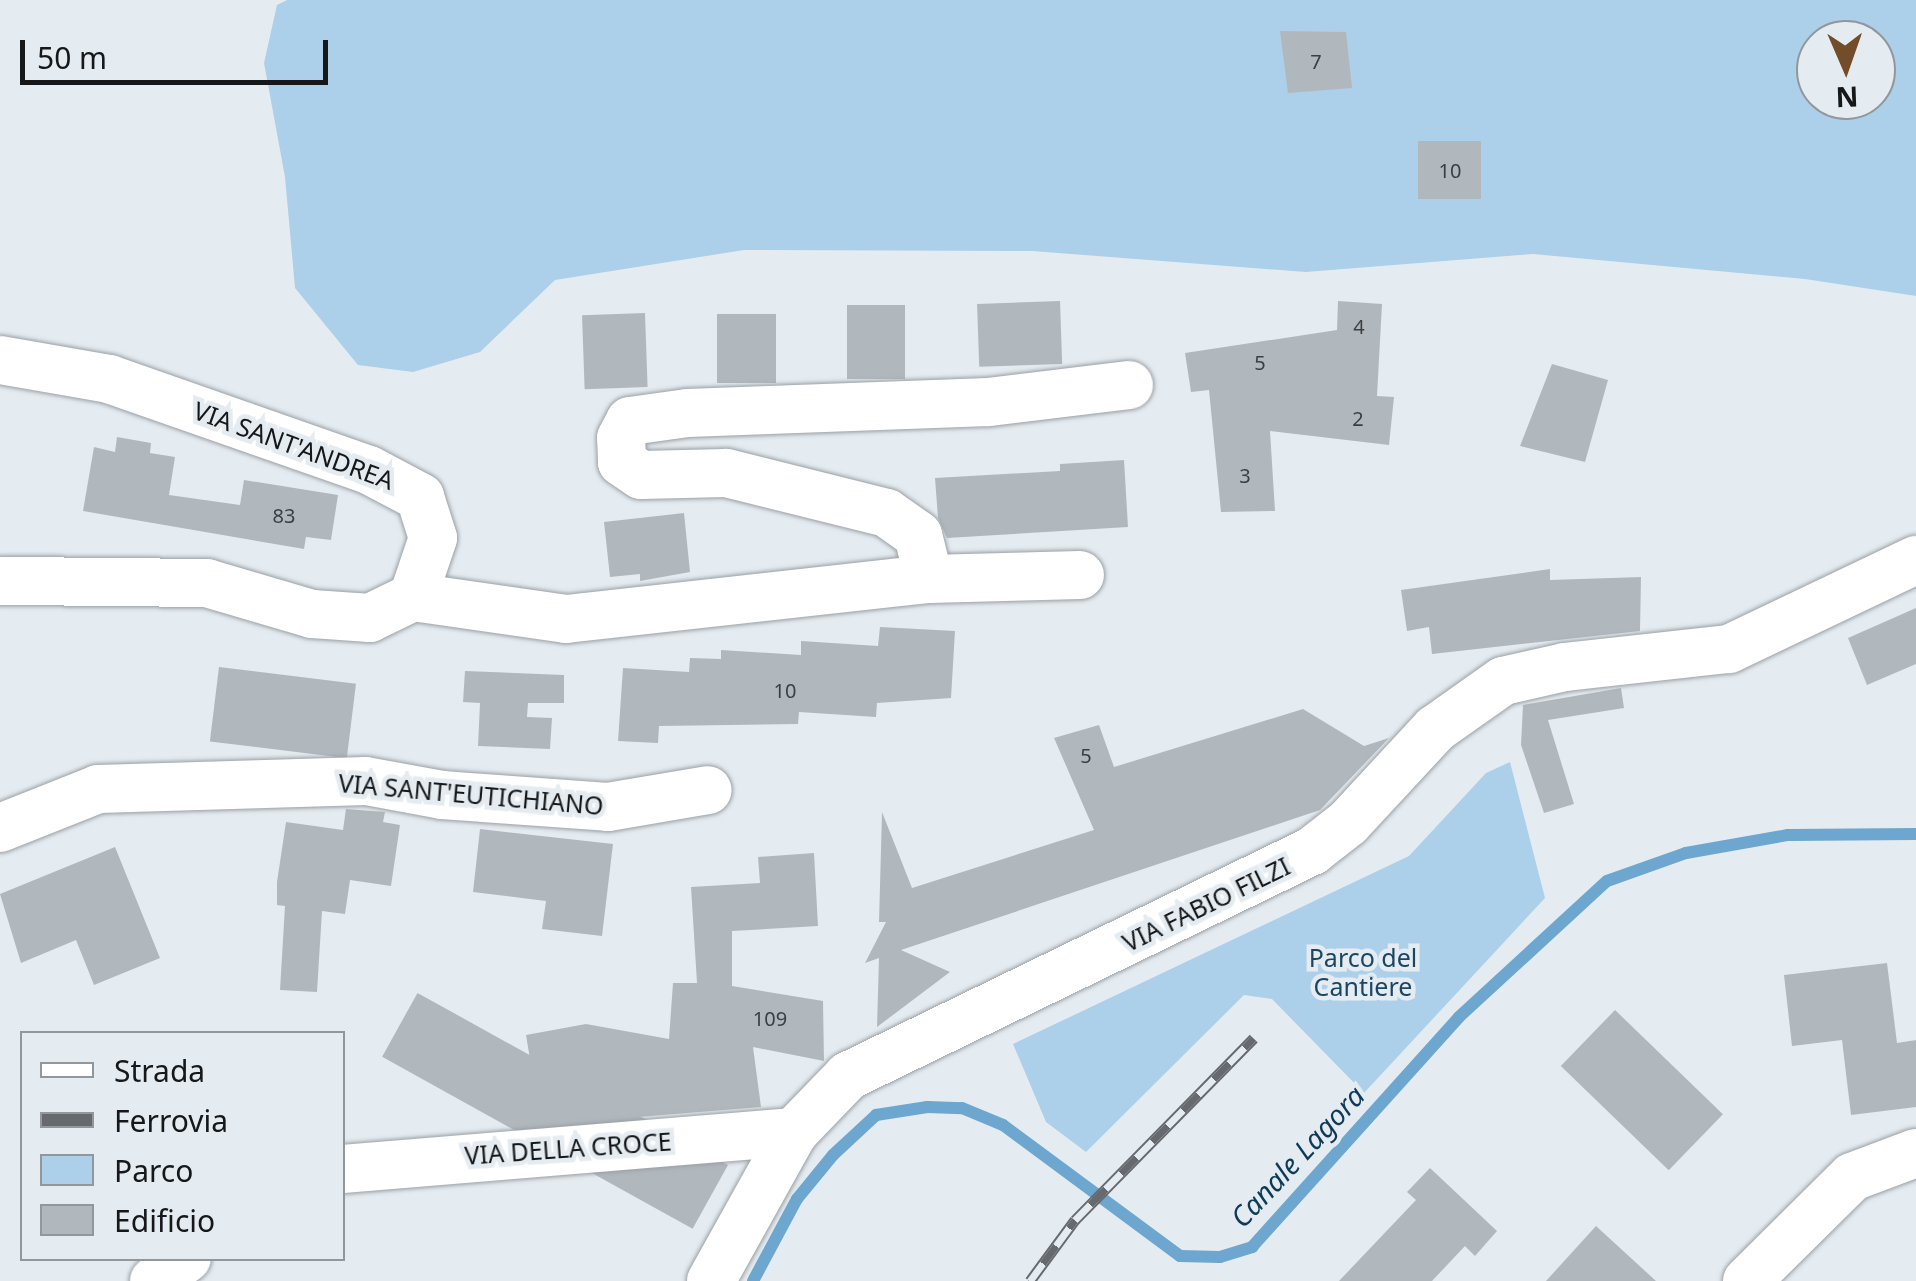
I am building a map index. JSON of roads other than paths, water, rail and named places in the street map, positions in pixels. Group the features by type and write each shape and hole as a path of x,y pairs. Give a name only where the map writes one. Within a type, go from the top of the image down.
{"street":[{"name":"VIA SANT'ANDREA","path":"0,360 109,380 407,486 420,498 433,538 414,597"},
{"path":"929,579 918,534 887,513 726,473 640,475 622,462 620,438 630,421 686,413 989,402 1130,386"},
{"name":"VIA FABIO FILZI","path":"712,1281 794,1132 848,1076 1312,851 1348,823 1435,729 1503,681 1565,667 1730,649 1916,560"},
{"path":"0,581 207,583 344,619 370,618 414,597 566,619 929,579 1080,574"},
{"name":"VIA SANT'EUTICHIANO","path":"0,828 98,789 172,785 366,782 442,795 608,807 708,790"},
{"name":"VIA DELLA CROCE","path":"345,1169 794,1132"},
{"path":"1747,1281 1852,1177 1916,1154"},
{"path":"154,1281 183,1261"}],"waterway":[{"name":"Canale Lagora","path":"753,1281 797,1199 833,1155 876,1115 927,1107 962,1108 1003,1125 1180,1256 1220,1257 1252,1247 1459,1017 1607,881 1686,853 1788,835 1916,834"}],"railway":[{"path":"1030,1281 1075,1220 1254,1038"}],"park label":[{"name":"Parco del Cantiere","path":"1363,972"}]}
